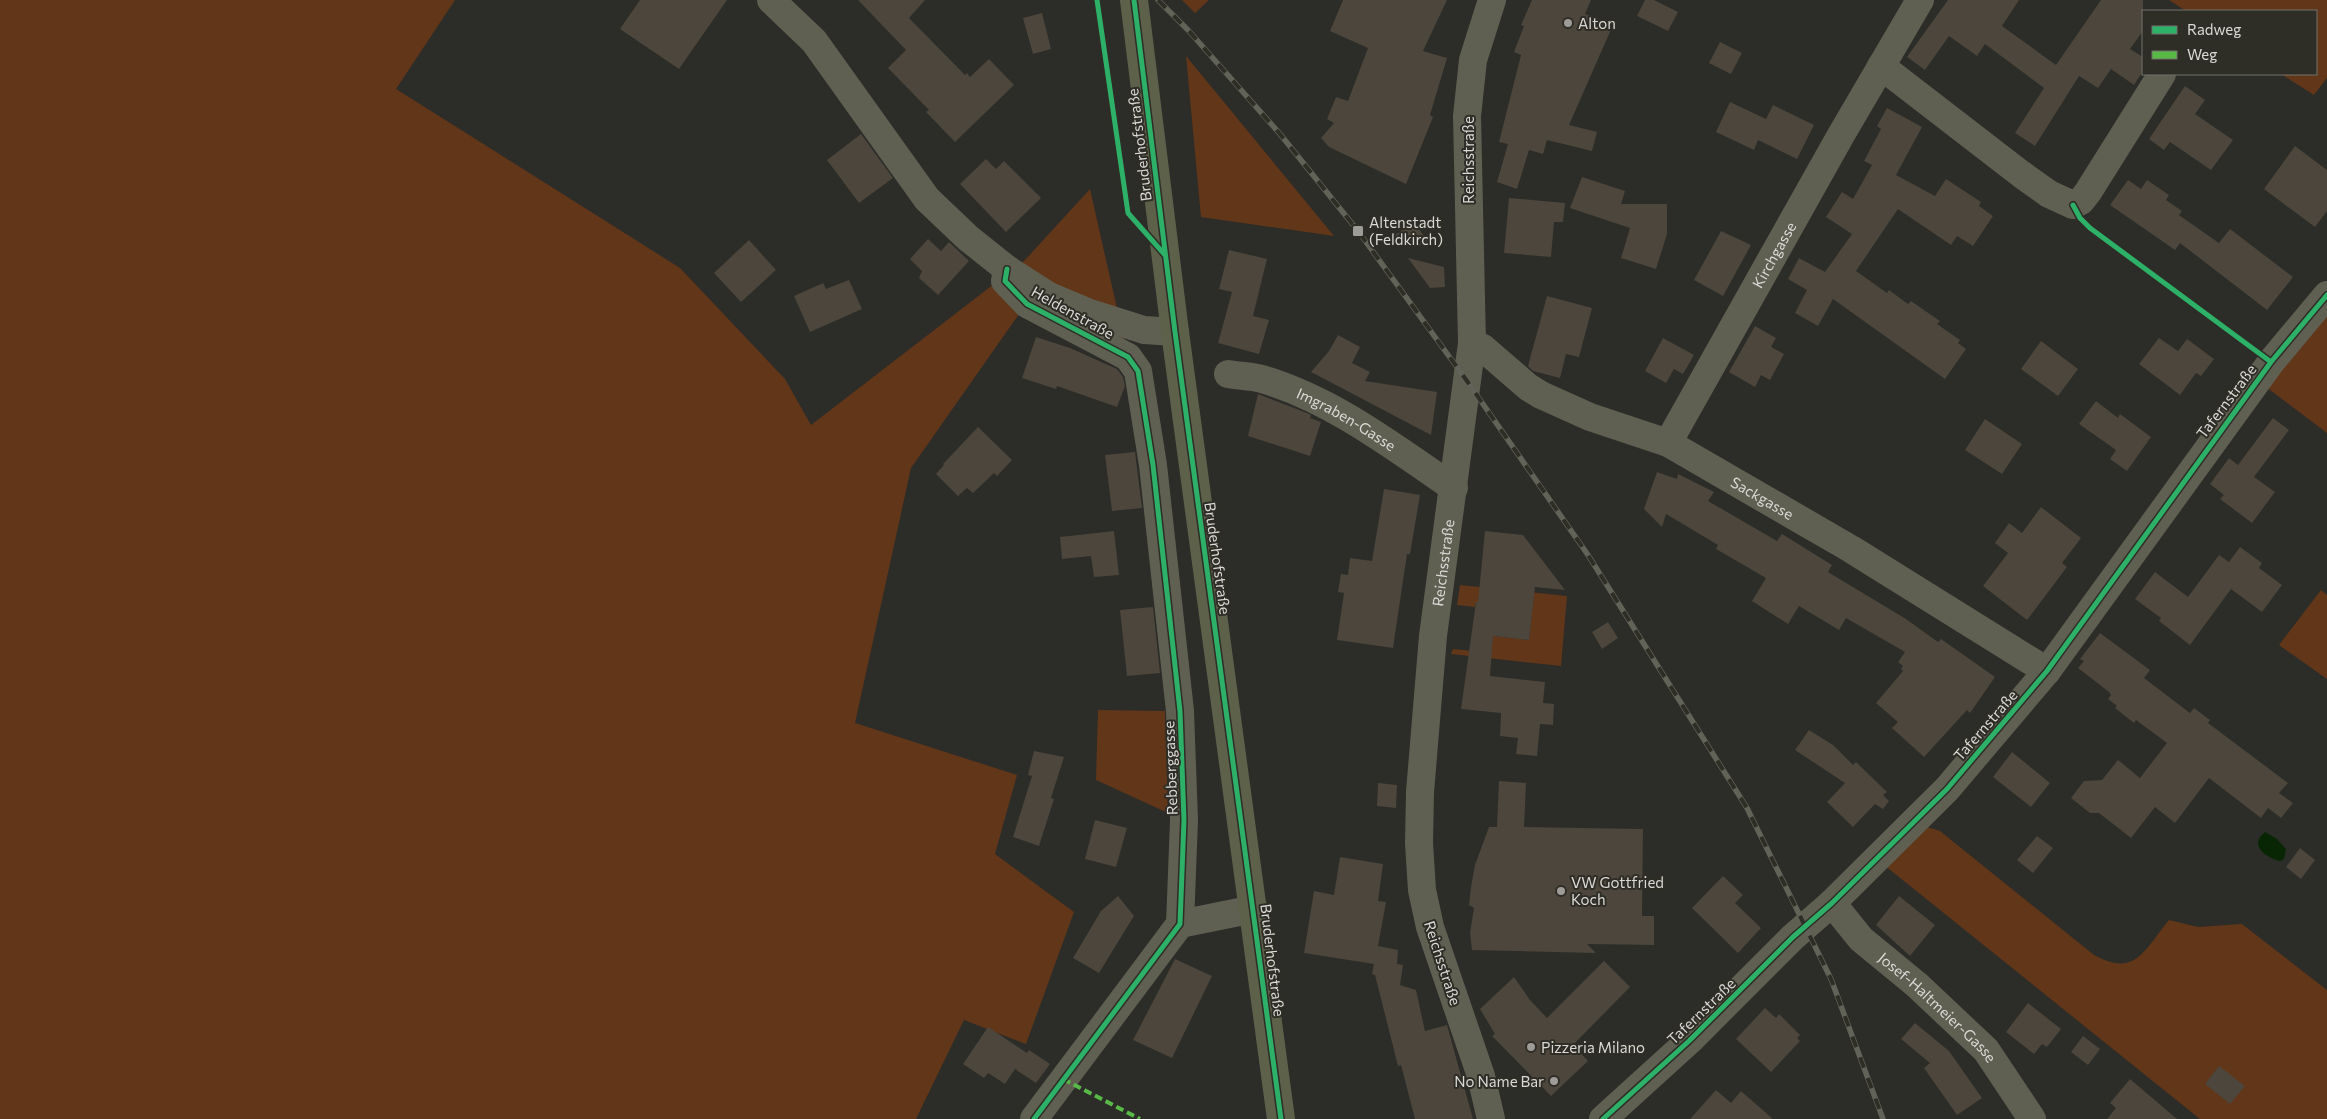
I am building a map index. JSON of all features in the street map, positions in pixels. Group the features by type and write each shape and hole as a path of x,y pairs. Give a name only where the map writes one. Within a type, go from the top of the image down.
{"main road":[{"name":"Bruderhofstraße","path":"1134,0 1175,332 1282,1119"}],"street":[{"name":"Heldenstraße","path":"771,0 814,41 927,199 968,238 1007,269 1049,296 1087,312 1144,330 1175,332"},
{"name":"Reichsstraße","path":"1491,1119 1481,1076 1430,927 1422,890 1419,843 1420,792 1433,636 1472,344 1467,116 1473,60 1492,0"},
{"name":"Kirchgasse","path":"1668,443 1920,0"},
{"path":"1882,66 2021,174 2050,194 2073,206 2081,201 2088,192 2161,75"},
{"name":"Heldenstraße","path":"1007,269 1005,281 1027,304 1128,357 1138,371"},
{"name":"Tafernstraße","path":"1603,1119 1688,1041 1793,937 1832,903 1946,789 2047,670 2267,368 2327,295"},
{"name":"Sackgasse","path":"1472,344 1483,348 1528,387 1541,395 1590,417 1668,443 1857,552 2047,670"},
{"name":"Rebberggasse","path":"1138,371 1153,465 1180,711 1184,820 1180,924"},
{"name":"Imgraben-Gasse","path":"1228,374 1261,379 1310,397 1372,432 1454,488"},
{"name":"Josef-Haltmeier-Gasse","path":"1832,903 1861,940 1917,985 1986,1050 2032,1119"},
{"path":"1034,1119 1180,924 1254,909"}],"shaded area":[{"path":"0,0 455,0 396,89 680,268 785,379 811,425 1025,260 1090,189 1128,357 1026,304 911,468 855,723 1017,775 995,854 1074,912 1026,1044 964,1020 916,1119 0,1119"},
{"path":"1182,0 1209,0 1195,13"},
{"path":"2169,0 2327,0 2327,78 2314,95 2283,75 2317,75 2317,10 2184,10"},
{"path":"1186,56 1334,236 1201,217"},
{"path":"2327,310 2327,433 2266,387"},
{"path":"1460,585 1567,596 1561,666 1451,654 1453,649 1491,653 1493,636 1529,640 1532,608 1476,602 1475,607 1457,605"},
{"path":"2321,590 2327,595 2327,679 2279,645"},
{"path":"1098,710 1165,711 1168,813 1096,780"},
{"path":"1927,827 1940,831 2094,955 2108,961 2130,962 2138,957 2169,920 2198,927 2242,924 2327,990 2327,1119 2200,1119 1884,865"},
{"path":"2265,832 2277,839 2286,849 2284,859 2280,861 2269,857 2261,850 2258,842"}],"building":[{"path":"640,0 727,0 679,69 620,29"},
{"path":"858,0 925,0 909,18 965,75 967,73 970,77 989,59 1014,85 955,142 926,112 929,110 888,68 906,50"},
{"path":"1343,0 1447,0 1423,51 1447,58 1430,115 1433,117 1406,184 1329,147 1321,138 1334,123 1327,119 1336,97 1348,101 1368,48 1330,31"},
{"path":"1532,0 1591,0 1585,14 1613,25 1569,125 1597,132 1592,151 1547,140 1543,154 1529,150 1517,189 1497,182 1508,144 1499,142 1521,55 1514,52 1524,26 1521,25"},
{"path":"1645,0 1654,0 1678,12 1668,31 1637,16"},
{"path":"1948,0 2019,0 2002,26 2056,65 2101,0 2143,0 2142,32 2130,49 2142,56 2142,73 2134,85 2111,69 2098,88 2079,76 2035,146 2015,133 2044,88 1985,44 1977,56 1949,36 1925,70 1907,57"},
{"path":"1042,13 1051,49 1033,54 1023,18"},
{"path":"1720,42 1742,53 1731,74 1709,63"},
{"path":"2185,86 2205,100 2195,114 2233,140 2211,170 2170,142 2164,150 2149,139"},
{"path":"1730,102 1766,119 1773,105 1814,125 1797,159 1758,140 1754,150 1716,132"},
{"path":"1887,108 1922,127 1896,175 1935,196 1946,179 1981,202 1979,206 1993,216 1973,246 1957,236 1951,245 1898,209 1856,271 1887,293 1889,290 1908,304 1911,301 1940,321 1937,324 1960,340 1958,343 1966,349 1945,379 1833,299 1818,326 1795,313 1807,290 1788,279 1799,258 1825,272 1852,234 1826,217 1842,192 1853,199 1872,165 1864,161 1881,129 1877,126"},
{"path":"861,134 893,178 859,203 827,160"},
{"path":"2295,146 2327,170 2327,211 2315,227 2264,189"},
{"path":"986,159 996,169 1004,161 1041,198 1006,232 960,184"},
{"path":"1582,177 1625,191 1621,204 1667,204 1667,234 1656,269 1621,258 1630,228 1570,208"},
{"path":"2128,180 2141,189 2147,180 2169,195 2166,200 2182,211 2179,215 2219,243 2230,229 2293,277 2267,310 2180,243 2175,250 2110,205"},
{"path":"1509,198 1565,203 1563,222 1554,222 1551,257 1504,253"},
{"path":"1414,222 1431,246 1385,242"},
{"path":"1721,231 1751,245 1723,296 1694,280"},
{"path":"928,239 941,251 949,242 969,261 938,295 919,278 922,271 910,259"},
{"path":"749,240 776,270 741,302 714,273"},
{"path":"1229,250 1267,259 1253,316 1269,320 1259,354 1218,343 1232,292 1219,289"},
{"path":"1408,258 1444,267 1445,287 1430,288"},
{"path":"849,280 862,309 810,332 794,296 823,283 826,289"},
{"path":"1547,296 1592,308 1579,357 1566,354 1560,378 1533,371 1528,366"},
{"path":"1755,326 1776,338 1771,347 1784,354 1770,380 1761,375 1755,387 1729,372"},
{"path":"1338,335 1360,347 1352,363 1370,372 1365,381 1437,392 1431,435 1311,372 1329,351"},
{"path":"1036,337 1070,348 1117,369 1123,377 1125,386 1117,407 1057,386 1056,389 1022,378"},
{"path":"1663,338 1694,355 1683,374 1674,369 1666,383 1645,371"},
{"path":"2159,338 2178,351 2187,339 2214,359 2201,376 2196,373 2180,395 2139,364"},
{"path":"2041,341 2078,369 2058,396 2021,369"},
{"path":"1258,394 1307,413 1311,415 1310,418 1321,422 1310,456 1248,436"},
{"path":"2096,401 2118,418 2120,414 2151,437 2127,471 2110,459 2116,450 2079,424"},
{"path":"2273,418 2289,430 2254,477 2275,492 2252,523 2220,499 2224,495 2210,484 2229,458 2238,465"},
{"path":"1985,419 2022,444 2002,474 1965,450"},
{"path":"978,427 1012,460 997,476 994,473 973,493 967,488 958,496 936,474"},
{"path":"1135,452 1142,508 1112,511 1105,455"},
{"path":"1657,472 1677,479 1678,474 1714,492 1708,501 1777,541 1782,534 1832,565 1828,572 1906,619 1938,642 1941,639 1995,677 1970,713 1967,710 1924,757 1892,728 1898,722 1876,703 1903,671 1901,669 1903,666 1898,662 1905,652 1846,618 1839,630 1799,606 1788,624 1752,601 1766,578 1716,549 1718,545 1666,514 1662,527 1644,509"},
{"path":"1384,489 1420,495 1410,554 1407,554 1393,648 1337,640 1344,593 1338,592 1341,574 1348,575 1350,558 1372,561"},
{"path":"2041,507 2081,538 2062,563 2067,567 2027,620 1983,586 2008,553 1995,543 2009,523 2022,533"},
{"path":"1114,531 1119,575 1094,577 1091,556 1062,559 1060,537"},
{"path":"1485,531 1523,535 1565,590 1535,587 1529,640 1493,636 1490,676 1545,682 1543,703 1554,704 1553,725 1540,724 1537,756 1516,754 1518,738 1500,736 1501,713 1461,709 1476,602 1478,602"},
{"path":"2240,547 2262,563 2259,568 2282,585 2262,612 2231,589 2190,645 2159,621 2161,618 2135,599 2155,572 2188,597 2219,555 2229,562"},
{"path":"1153,607 1160,673 1127,676 1120,610"},
{"path":"1608,622 1618,638 1602,649 1592,632"},
{"path":"2100,633 2150,670 2144,678 2190,713 2194,708 2210,720 2208,723 2288,783 2279,793 2293,803 2281,818 2268,808 2261,818 2209,778 2175,823 2155,807 2131,838 2099,813 2090,813 2071,798 2084,781 2102,780 2118,760 2140,778 2167,743 2136,720 2134,723 2115,708 2117,706 2108,699 2111,695 2109,692 2078,668 2084,661 2080,659"},
{"path":"1809,730 1833,745 1853,765 1856,762 1887,792 1883,795 1889,801 1883,809 1875,804 1853,827 1827,802 1845,783 1795,750"},
{"path":"1034,751 1064,757 1051,798 1054,799 1039,846 1013,837 1032,776 1028,775"},
{"path":"2012,752 2050,783 2031,807 1993,777"},
{"path":"1499,781 1526,783 1524,827 1643,829 1642,916 1654,916 1654,945 1587,944 1596,953 1472,950 1470,933 1474,908 1469,905 1471,887 1475,865 1489,827 1497,827"},
{"path":"1378,783 1397,785 1396,808 1377,806"},
{"path":"1095,820 1127,828 1116,867 1085,859"},
{"path":"2037,836 2053,848 2033,873 2017,860"},
{"path":"2300,848 2315,860 2301,879 2286,867"},
{"path":"1340,857 1383,864 1378,901 1386,902 1378,946 1398,950 1397,964 1403,965 1400,985 1416,990 1425,1031 1447,1025 1473,1119 1415,1119 1401,1065 1398,1066 1375,975 1372,974 1374,964 1304,953 1314,891 1334,895"},
{"path":"1723,876 1743,895 1735,903 1761,928 1738,953 1692,908"},
{"path":"1118,896 1134,916 1099,973 1073,958 1101,911"},
{"path":"1899,896 1935,925 1910,956 1876,925"},
{"path":"1175,959 1212,976 1172,1058 1133,1040"},
{"path":"1604,961 1630,987 1573,1045 1588,1061 1551,1096 1492,1036 1495,1034 1480,1009 1514,977 1530,1000 1547,1018"},
{"path":"2028,1003 2061,1029 2047,1047 2042,1044 2034,1054 2006,1032"},
{"path":"1765,1008 1776,1018 1779,1014 1800,1035 1797,1038 1800,1041 1771,1072 1736,1039"},
{"path":"1915,1023 1949,1051 1982,1098 1957,1115 1924,1068 1930,1063 1901,1039"},
{"path":"988,1027 1027,1053 1029,1050 1050,1064 1036,1083 1015,1069 1005,1084 988,1073 984,1078 963,1064"},
{"path":"2083,1036 2100,1049 2088,1065 2071,1052"},
{"path":"2219,1066 2245,1086 2230,1104 2205,1084"},
{"path":"2130,1079 2177,1119 2107,1119 2116,1108 2110,1103"},
{"path":"1716,1090 1731,1103 1741,1091 1773,1119 1690,1119"}],"railway":[{"path":"1158,0 1188,30 1280,134 1358,231 1467,381 1588,555 1747,808 1831,979 1883,1119"}],"marked path":[{"path":"1063,1079 1140,1119"}],"cycle path":[{"path":"1097,0 1128,213 1165,255"},
{"path":"1134,0 1175,332 1281,1119"},
{"path":"2073,205 2080,218 2090,228 2271,362"},
{"path":"1007,269 1005,281 1027,304 1128,357 1138,371 1153,465 1180,711 1184,820 1180,924 1034,1119"},
{"path":"1603,1119 1689,1041 1793,937 1832,903 1947,789 2047,671 2271,362 2327,295"}],"place":[{"name":"Alton","path":"1568,23"},
{"name":"Altenstadt (Feldkirch)","path":"1358,231"},
{"name":"VW Gottfried Koch","path":"1561,891"},
{"name":"Pizzeria Milano","path":"1531,1047"},
{"name":"No Name Bar","path":"1554,1081"}]}
